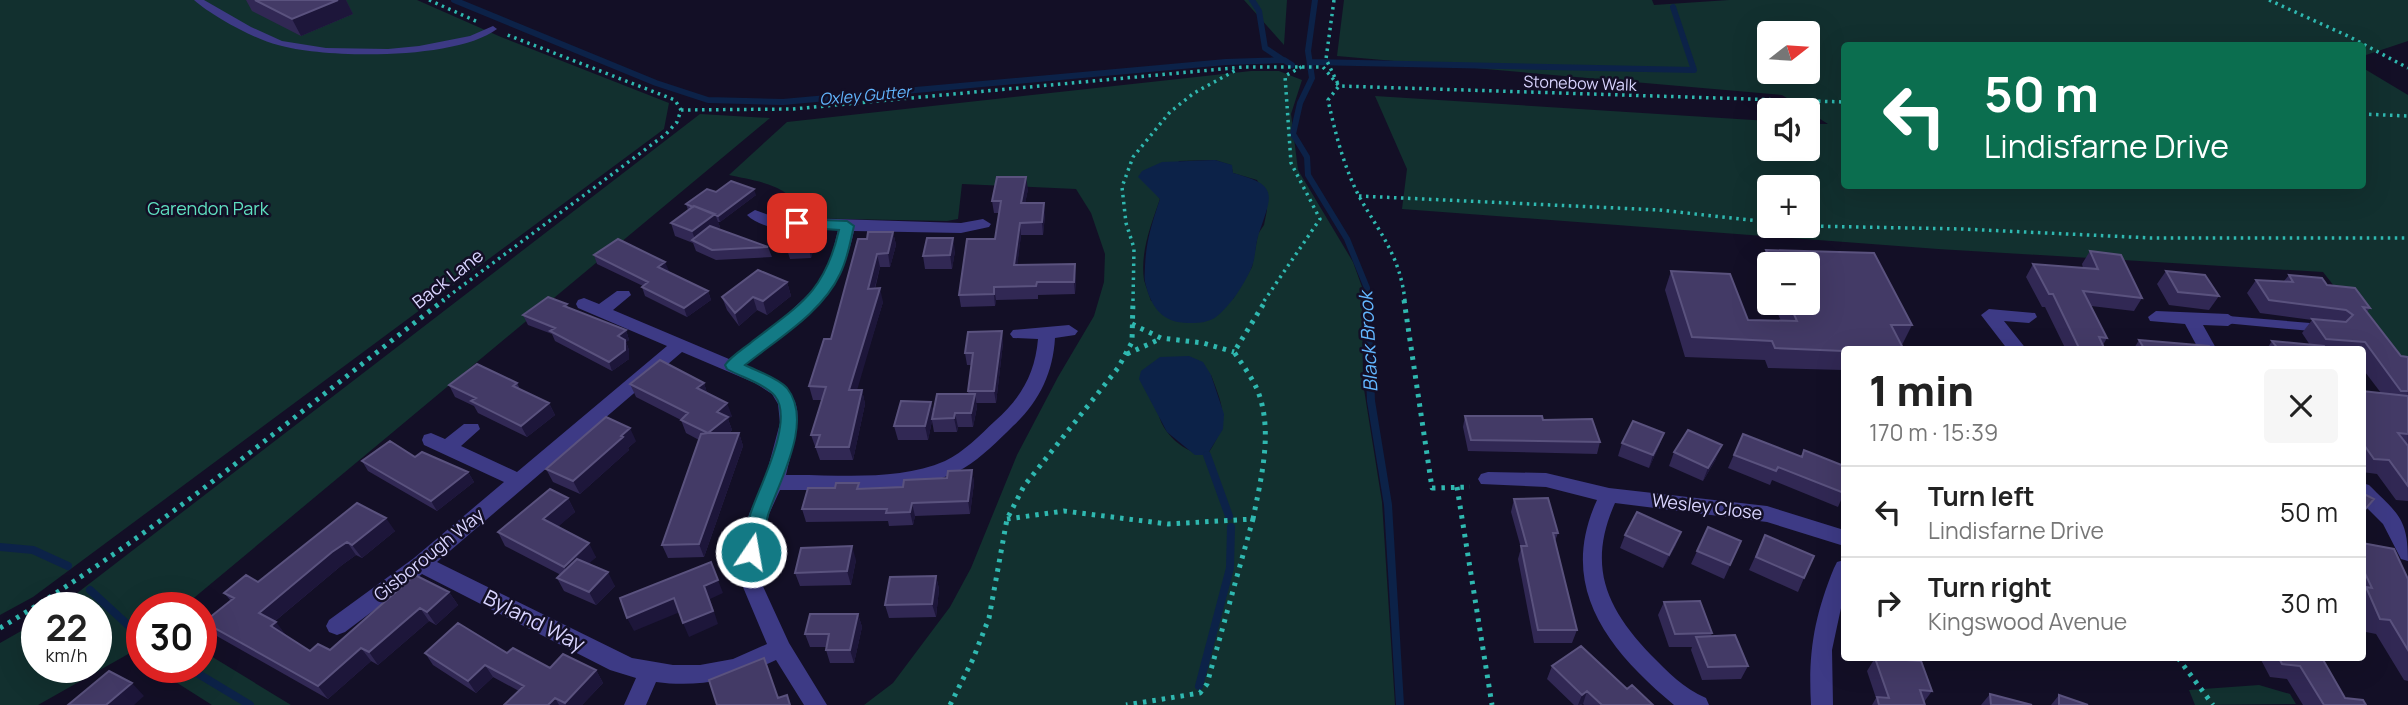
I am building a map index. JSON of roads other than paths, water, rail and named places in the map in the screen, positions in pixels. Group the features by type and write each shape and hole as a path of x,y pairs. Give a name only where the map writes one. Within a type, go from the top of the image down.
{"street":[{"path":"763,222 961,228 983,224"},
{"path":"733,365 807,307 820,293 832,276 840,257 847,226"},
{"path":"947,239 961,228"},
{"path":"623,295 592,307 678,346 733,365 779,390 787,404 789,423 774,482 760,514 751,552 750,580 780,648 816,705"},
{"path":"2015,346 1989,315 2029,317"},
{"path":"2156,317 2228,320"},
{"path":"2191,319 2206,346"},
{"path":"1019,334 1069,331"},
{"path":"774,482 879,480 916,475 950,466 978,447 1016,414 1040,380 1046,356 1047,333"},
{"name":"Gisborough Way","path":"337,626 421,564 678,346"},
{"path":"471,429 439,444 519,481"},
{"name":"Wesley Close","path":"1488,479 1546,480 1609,495 1767,514 1841,537"},
{"path":"2366,493 2399,520 2408,553"},
{"path":"1609,495 1596,524 1592,572 1604,613 1624,641 1686,703"},
{"name":"Byland Way","path":"421,564 618,663 649,673 681,675 729,670 780,648"},
{"path":"1822,705 1819,663 1822,630 1841,575"},
{"path":"635,705 649,673"}],"lane":[{"path":"198,0 280,43 306,48 353,51 435,47 473,39 493,29"},
{"path":"2228,320 2333,329"}],"water":[{"path":"1215,160 1232,165 1233,173 1248,177 1265,187 1269,200 1251,269 1236,295 1216,317 1198,323 1181,323 1160,313 1151,300 1145,282 1148,240 1160,199 1138,177 1142,171 1162,162"},
{"path":"1189,356 1203,362 1211,375 1224,414 1223,429 1207,455 1195,455 1167,432 1139,379 1141,371 1160,357"}],"waterway":[{"name":"Oxley Gutter","path":"454,0 656,83 708,100 783,102 1226,62 1284,60 1292,65"},
{"path":"1252,0 1259,11 1265,48 1283,60"},
{"name":"Black Brook","path":"1315,0 1308,51 1312,78 1300,103 1293,134 1307,157 1308,175 1347,239 1367,288 1367,300"},
{"path":"1310,62 1694,70 1673,7"},
{"name":"Black Brook","path":"1367,300 1371,401 1388,505 1400,705"},
{"path":"1207,455 1229,516"},
{"path":"1199,686 1230,568 1231,527"},
{"path":"0,547 33,550 68,566"},
{"path":"90,590 126,623"},
{"path":"214,683 250,705"}],"park label":[{"name":"Garendon Park","path":"208,209"}]}
